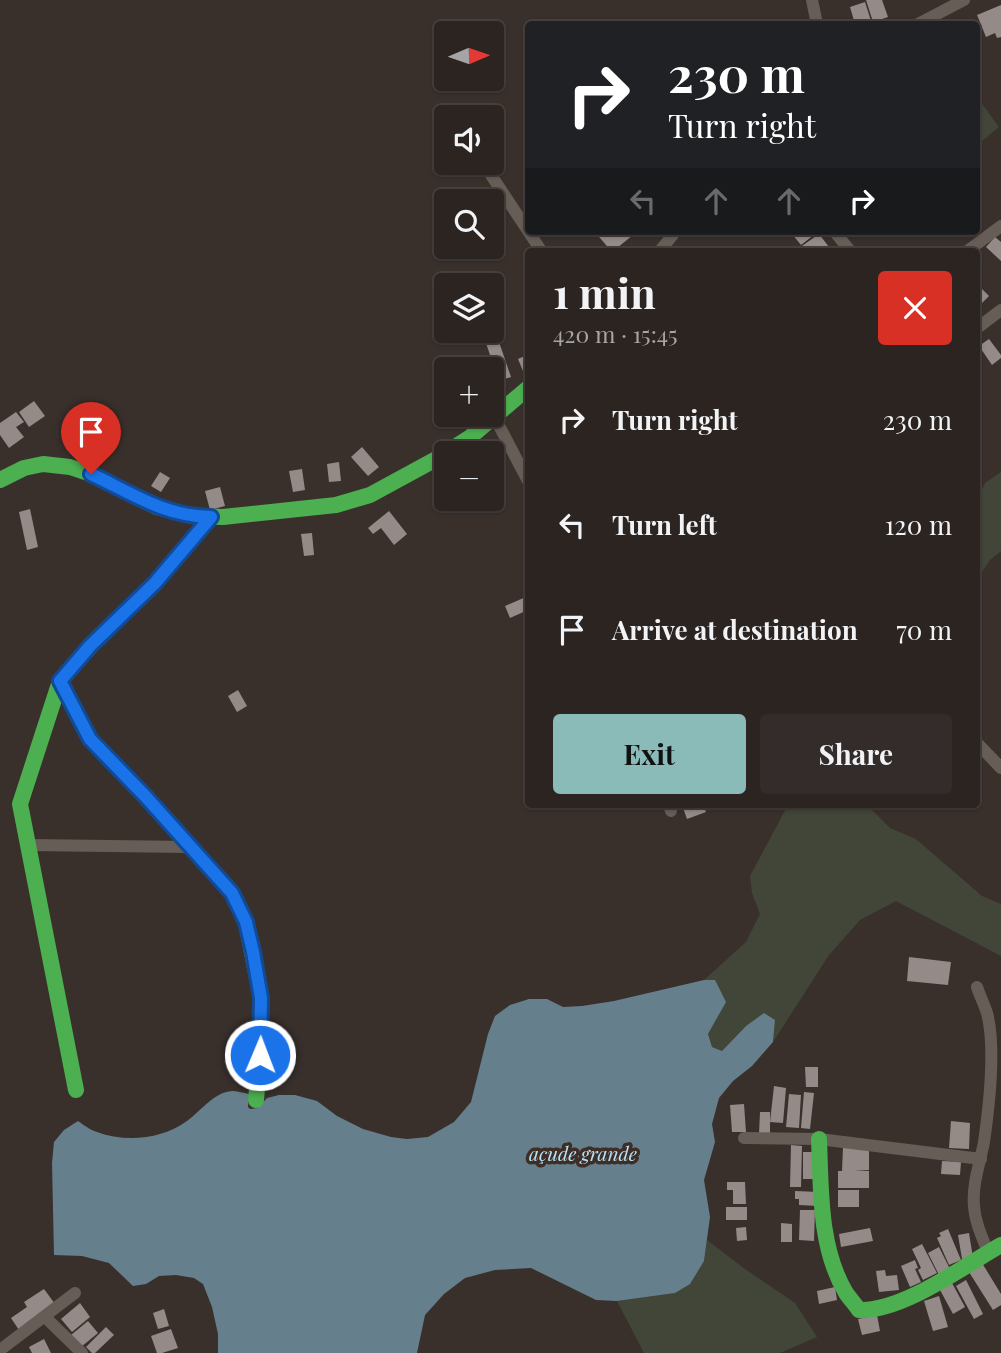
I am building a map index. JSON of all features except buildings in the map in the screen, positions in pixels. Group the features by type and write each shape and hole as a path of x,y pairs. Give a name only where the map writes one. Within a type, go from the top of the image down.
{"street":[{"path":"812,0 816,21"},
{"path":"924,21 964,0"},
{"path":"491,175 525,227"},
{"path":"971,248 1001,226"},
{"path":"980,326 1001,310"},
{"path":"504,408 525,390"},
{"path":"0,480 24,468 43,464 70,467 91,474 157,507 192,516 223,517 336,505 370,495 438,458 482,427"},
{"path":"500,427 525,475"},
{"path":"76,1090 20,804 60,681 90,646 155,583 211,517"},
{"path":"60,681 90,739 232,893 246,922 261,998 256,1100"},
{"path":"980,746 1001,768"},
{"path":"29,845 190,847"},
{"path":"818,1139 831,1256 844,1289 859,1310 902,1300 935,1285 994,1248 977,1224 974,1205 988,1101 991,1038 987,1012 977,987"},
{"path":"744,1138 818,1139 981,1159"},
{"path":"0,1350 75,1293"},
{"path":"45,1317 82,1353"}],"green space":[{"path":"980,101 999,127 980,143"},
{"path":"1001,472 1001,551 990,560 980,575 980,494 985,483"},
{"path":"786,808 870,808 890,828 916,839 982,896 1001,904 1001,956 896,901 860,920 829,955 773,1042 775,1020 746,1026 722,1051 712,1047 708,1034 720,1013 719,990 715,980 704,980 746,942 760,914 752,893 750,876"},
{"path":"707,1240 795,1303 817,1337 780,1353 644,1353 617,1301 675,1293 704,1261"}],"water":[{"name":"açude grande","path":"704,980 715,980 726,1002 708,1034 712,1047 722,1051 746,1026 764,1013 775,1020 773,1042 719,1098 712,1124 715,1142 704,1180 710,1217 704,1261 690,1284 675,1293 617,1301 596,1300 531,1268 495,1270 465,1278 444,1294 425,1315 417,1353 218,1353 218,1334 212,1307 203,1284 194,1278 159,1276 146,1284 133,1286 109,1263 82,1256 54,1255 54,1142 64,1130 78,1121 92,1130 108,1135 132,1138 155,1135 187,1121 219,1095 234,1091 249,1094 250,1109 258,1108 267,1098 295,1095 317,1101 337,1116 363,1129 407,1139 428,1137 454,1122 471,1102 495,1016 510,1005 529,999 547,999 563,1007 582,1006"}],"traffic: fast":[{"path":"0,480 24,468 43,464 70,467 91,474 157,507 192,516 223,517 336,505 370,495 438,458 469,438 525,391"},
{"path":"76,1090 20,804 60,681 91,646 155,583 211,517"},
{"path":"60,681 90,739 232,893 246,922 261,998 256,1100"},
{"path":"819,1139 821,1198 826,1238 837,1276 859,1310 876,1309 913,1296 1001,1245"}],"route":[{"path":"91,474 157,507 192,516 211,517 155,583 90,646 60,681 90,739 232,893 246,922 261,998 260,1055"}]}
